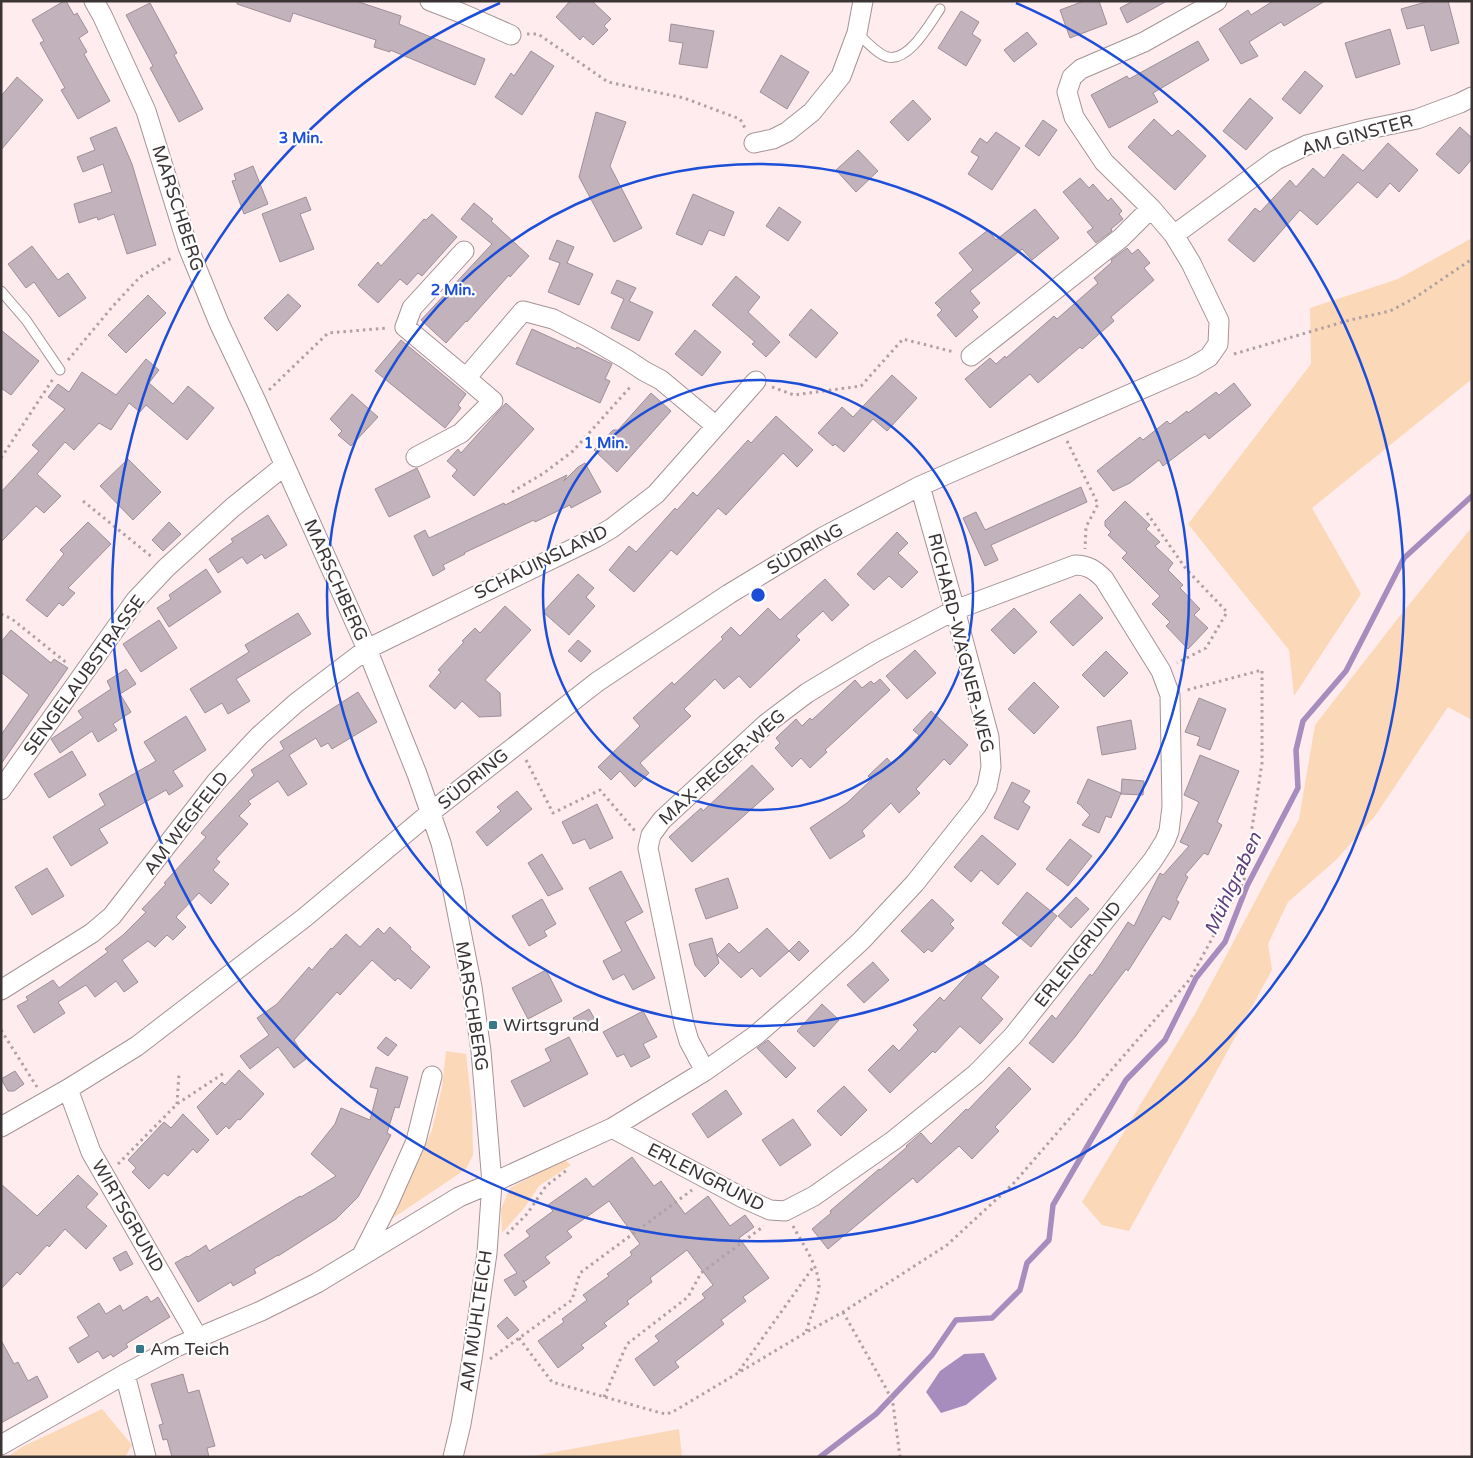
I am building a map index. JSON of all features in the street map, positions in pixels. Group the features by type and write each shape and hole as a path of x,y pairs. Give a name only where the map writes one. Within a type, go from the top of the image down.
{"street":[{"name":"MARSCHBERG","path":"94,1 146,111 188,248 218,323 256,401 367,649 431,812 453,892 472,987 481,1051 492,1183"},
{"path":"430,1 511,35"},
{"path":"754,143 773,139 787,132 812,112 841,76 857,33 863,1"},
{"name":"SÜDRING","path":"431,812 597,682 729,594 823,538 920,486 1209,357 1218,344 1219,321 1191,263 1174,235 1151,208 1104,162 1074,117 1068,92 1072,77 1081,69 1144,42 1216,1"},
{"name":"AM GINSTER","path":"1174,235 1276,160 1307,145 1417,119 1472,97"},
{"path":"972,356 1121,238 1151,208"},
{"path":"416,457 461,433 493,401 405,327 412,308 464,251"},
{"path":"466,378 523,311 552,319 626,359 661,380 716,426"},
{"name":"SCHAUINSLAND","path":"367,649 612,528 656,494 756,381"},
{"name":"SENGELAUBSTRASSE","path":"1,790 135,601 166,568 232,508 284,466"},
{"name":"RICHARD-WAGNER-WEG","path":"1,1445 125,1374 198,1338 293,1295 459,1197 612,1128 705,1071 756,1035 802,996 861,941 915,883 977,805 987,787 991,767 989,738 956,610 920,486"},
{"path":"956,610 1075,565 1084,565"},
{"name":"ERLENGRUND","path":"612,1128 743,1198 770,1210 785,1211 814,1196 894,1140 976,1074 1013,1036 1153,860 1169,831 1172,807 1170,695 1161,672 1104,579 1091,567 1084,565"},
{"name":"MAX-REGER-WEG","path":"648,848 651,835 662,820 766,724 807,693 956,610"},
{"name":"AM WEGFELD","path":"1,990 92,934 112,916 216,782 259,736 296,703 367,649"},
{"path":"1,1127 68,1089 136,1046 304,918 431,812"},
{"path":"648,848 684,1024 705,1071"},
{"path":"362,1255 390,1202 416,1140 432,1076"},
{"name":"WIRTSGRUND","path":"68,1089 90,1152 198,1338"},
{"name":"AM MÜHLTEICH","path":"453,1457 461,1424 472,1359 487,1253 492,1183"},
{"path":"125,1374 146,1457"}],"lane":[{"path":"857,33 882,54 889,58 896,58 909,51 940,9"},
{"path":"1,291 26,320 60,370"}],"path":[{"path":"511,35 538,34 608,82 684,98 740,119 754,143"},
{"path":"1,458 60,370 113,306 140,277 188,248"},
{"path":"1229,356 1350,320 1390,311 1413,299 1472,259"},
{"path":"282,378 328,333 405,327"},
{"path":"756,381 794,395 861,386 904,339 972,356"},
{"path":"512,492 544,473 572,451 644,371"},
{"path":"1059,424 1098,504 1086,527 1084,565"},
{"path":"83,501 166,568"},
{"path":"1146,513 1186,569 1227,612 1206,648 1161,672"},
{"path":"1,614 12,619 82,675"},
{"path":"519,1338 552,1382 661,1414 667,1414 843,1312 947,1245 1013,1184 1190,979 1244,880 1262,762 1262,670 1170,695"},
{"path":"518,744 553,813 600,790 648,848"},
{"path":"1,1030 27,1072"},
{"path":"177,1104 179,1073"},
{"path":"106,1177 177,1104 224,1073"},
{"path":"487,1253 527,1214 546,1186 575,1164 573,1146"},
{"path":"472,1359 486,1362 572,1300 580,1273 707,1179"},
{"path":"604,1397 627,1344 688,1297 701,1273 785,1211 814,1266 819,1289 805,1333"},
{"path":"739,1372 814,1266"},
{"path":"843,1312 893,1404 900,1457"}],"shaded area":[{"path":"1472,238 1472,379 1312,508 1361,594 1294,696 1289,650 1188,524 1311,364 1310,308 1398,279"},
{"path":"1472,527 1472,720 1448,707 1375,816 1336,860 1288,902 1268,944 1272,970 1129,1231 1102,1225 1082,1202 1196,1012 1299,819 1315,725"},
{"path":"446,1051 466,1054 472,1108 473,1155 466,1169 393,1218 392,1211 401,1199 432,1130 442,1087"},
{"path":"564,1159 571,1165 539,1186 525,1207 502,1233 501,1209 510,1188"},
{"path":"984,1353 997,1379 966,1405 941,1413 926,1392 940,1371 964,1354"},
{"path":"102,1409 132,1445 125,1457 7,1457 22,1447"},
{"path":"679,1429 682,1457 528,1457"}],"building":[{"path":"66,1 74,15 77,13 88,32 79,38 87,52 84,54 110,101 78,119 61,90 65,88 40,43 44,41 32,20"},
{"path":"237,1 356,1 401,16 399,24 485,59 475,85 390,50 390,52 374,47 376,40 293,13 290,22 237,4"},
{"path":"570,1 592,1 611,19 604,26 608,30 593,45 583,36 580,40 556,17"},
{"path":"1084,1 1099,1 1107,24 1070,38 1060,10"},
{"path":"1133,1 1167,1 1127,23 1120,8"},
{"path":"1273,1 1325,1 1284,26 1281,22 1249,42 1258,56 1241,64 1219,29 1248,10 1251,15"},
{"path":"1429,1 1448,1 1459,43 1431,51 1424,25 1407,29 1401,9"},
{"path":"150,3 177,53 174,55 203,109 179,122 150,68 153,66 126,15"},
{"path":"961,11 979,22 972,34 981,40 966,66 938,48"},
{"path":"671,24 714,31 707,68 679,64 683,43 669,41"},
{"path":"1390,29 1400,64 1356,78 1345,43"},
{"path":"1027,32 1037,44 1014,62 1004,50"},
{"path":"1198,41 1209,60 1153,93 1158,102 1109,128 1091,95 1127,76 1129,79"},
{"path":"531,51 554,66 522,115 495,97 511,73 514,76"},
{"path":"781,55 809,72 787,109 760,92"},
{"path":"1305,71 1323,86 1300,114 1282,99"},
{"path":"17,77 43,100 1,150 1,96"},
{"path":"1250,98 1273,118 1246,150 1223,131"},
{"path":"913,100 931,119 908,141 890,122"},
{"path":"596,112 626,122 610,166 642,228 614,242 579,177"},
{"path":"1154,119 1172,136 1178,130 1206,156 1175,190 1128,147"},
{"path":"1043,120 1057,130 1039,156 1025,146"},
{"path":"116,127 132,164 156,245 127,254 114,214 98,220 97,217 79,223 74,204 112,192 103,164 83,172 77,157 95,150 90,138"},
{"path":"1460,127 1472,138 1472,159 1459,174 1436,154"},
{"path":"996,132 1020,148 992,190 968,174 979,157 971,152 980,138 987,143"},
{"path":"1388,143 1418,170 1399,192 1390,183 1377,198 1358,182 1317,225 1300,210 1254,262 1228,240 1255,208 1260,212 1290,180 1296,187 1313,168 1324,178 1343,154 1363,171"},
{"path":"858,150 878,171 856,192 836,170"},
{"path":"253,166 268,204 244,214 232,181 236,180 234,174"},
{"path":"1080,178 1089,188 1093,184 1108,201 1111,198 1122,211 1119,214 1123,219 1111,229 1112,231 1096,243 1087,232 1093,228 1063,192"},
{"path":"693,194 734,212 724,236 709,230 702,245 676,234"},
{"path":"306,197 311,210 300,214 314,249 280,262 262,214"},
{"path":"474,203 493,219 491,221 529,256 446,343 421,320 492,244 461,219"},
{"path":"779,207 801,222 788,241 766,226"},
{"path":"1035,209 1059,238 1032,260 1022,249 970,291 980,303 972,310 978,317 956,337 937,315 942,310 935,303 973,270 959,253 988,230 996,240"},
{"path":"432,214 457,237 422,276 418,273 407,285 400,279 378,303 358,285 378,262 381,266 424,219 426,220"},
{"path":"557,240 574,247 567,263 593,274 579,305 548,292 560,263 549,259"},
{"path":"32,246 58,280 68,273 86,298 59,317 34,282 26,288 8,264"},
{"path":"1127,248 1132,254 1138,249 1150,263 1144,268 1154,280 1111,317 1114,321 1082,349 1080,347 1038,383 1030,374 990,408 965,379 990,358 996,364 1005,356 1006,358 1054,316 1057,319 1098,283 1094,278 1112,262 1111,260"},
{"path":"736,276 760,297 748,312 780,342 766,357 752,344 755,342 712,305"},
{"path":"617,280 636,288 629,301 653,312 639,341 611,328 624,299 611,293"},
{"path":"288,294 301,306 277,331 264,318"},
{"path":"148,295 166,313 126,353 108,335"},
{"path":"811,309 838,333 816,358 789,335"},
{"path":"532,329 576,349 577,347 612,364 605,379 610,381 600,403 516,364"},
{"path":"1,330 39,361 11,395 1,388"},
{"path":"695,330 721,352 702,376 675,354"},
{"path":"401,340 466,394 458,405 461,408 445,428 375,371"},
{"path":"146,359 159,370 149,383 173,404 188,386 214,408 187,440 146,405 140,412 129,403 111,430 99,423 74,450 65,442 37,474 61,496 44,513 36,506 1,542 1,492 39,451 32,445 65,409 48,397 58,384 69,392 82,372 116,395"},
{"path":"892,375 917,398 887,431 873,419 844,452 835,444 833,446 818,433 842,407 853,417"},
{"path":"1234,383 1251,405 1209,439 1205,434 1163,466 1159,460 1130,483 1113,491 1097,471 1140,437 1143,440 1167,421 1170,424 1216,392 1219,395"},
{"path":"651,393 671,411 617,472 594,450 613,430 618,430"},
{"path":"352,394 378,417 351,446 338,435 342,431 330,419"},
{"path":"506,403 534,429 474,496 452,476 457,470 447,461 458,449 461,453"},
{"path":"776,416 813,450 797,467 783,453 726,515 718,508 677,555 671,550 634,592 609,570 629,546 636,552 675,508 677,510 693,492 697,496 748,440 751,443"},
{"path":"128,459 161,492 133,520 100,486"},
{"path":"585,463 601,492 571,508 570,505 535,522 534,520 464,553 443,565 445,569 433,576 414,536 425,530 429,538 504,503 505,505 567,475 564,481 578,467"},
{"path":"417,468 430,497 389,517 375,489"},
{"path":"1081,487 1087,502 991,545 998,560 985,566 963,518 976,512 985,530"},
{"path":"1125,501 1150,525 1146,529 1160,542 1155,546 1173,563 1168,570 1183,585 1180,588 1200,609 1194,615 1208,628 1188,649 1166,626 1170,622 1152,604 1160,596 1122,558 1127,553 1108,535 1111,532 1105,526 1105,521"},
{"path":"268,515 287,545 265,559 262,554 247,564 242,557 218,573 209,559 233,542 231,539"},
{"path":"88,522 111,544 68,588 75,593 63,606 59,603 47,617 26,600 64,554 60,550"},
{"path":"169,522 181,534 163,551 152,540"},
{"path":"897,532 908,543 898,553 918,572 902,588 889,576 874,590 857,574"},
{"path":"206,569 221,592 169,627 157,608 171,599 169,595"},
{"path":"578,574 594,588 586,597 595,606 569,635 543,612"},
{"path":"825,579 849,605 832,621 823,611 796,636 800,640 750,688 739,676 724,689 715,679 684,709 691,716 640,763 649,773 635,787 620,771 611,780 598,767 640,726 633,718 672,682 674,685 723,639 721,637 731,627 740,636 768,608 780,620"},
{"path":"1080,594 1103,618 1073,646 1050,622"},
{"path":"505,606 531,630 485,680 500,693 501,716 479,717 462,701 455,709 429,686 441,672 438,670 464,642 462,641 475,628 480,633"},
{"path":"1014,608 1037,632 1014,654 991,630"},
{"path":"298,613 311,634 236,679 250,701 228,714 222,703 205,713 190,689 249,652 245,645"},
{"path":"159,620 177,648 141,672 123,644"},
{"path":"11,630 51,663 54,659 68,668 1,764 1,735 29,695 1,672 1,642"},
{"path":"578,640 591,651 581,662 568,651"},
{"path":"915,650 936,673 907,699 886,676"},
{"path":"1106,651 1128,673 1104,697 1082,675"},
{"path":"126,669 136,684 120,694 131,712 113,724 117,730 98,742 92,731 60,753 51,739 83,718 78,711 111,689 107,681"},
{"path":"880,679 890,690 825,750 827,752 810,768 801,758 792,767 775,748 780,743 776,738 796,719 802,726 810,718 812,720 855,680 862,688 871,681 874,684"},
{"path":"1034,682 1059,707 1034,734 1008,709"},
{"path":"358,692 377,722 332,749 328,743 321,747 316,738 289,755 307,784 288,796 278,781 248,801 251,804 239,816 248,824 216,859 220,862 213,870 229,884 211,904 199,893 176,917 186,927 173,940 167,935 155,947 148,941 122,960 138,982 124,992 116,981 95,997 86,985 58,1002 65,1013 34,1033 17,1006 28,1000 26,997 53,980 59,988 108,952 105,949 123,935 146,912 142,909 206,837 201,833 254,775 251,770 284,749 280,742"},
{"path":"1199,698 1226,709 1210,750 1197,745 1200,737 1185,732"},
{"path":"931,711 968,745 950,765 944,759 916,789 920,793 899,813 891,803 862,831 865,836 830,859 810,828 847,803 872,779 868,776 887,758 892,764 919,735 913,730"},
{"path":"186,716 206,750 173,771 183,786 169,795 166,790 99,829 108,843 71,866 53,837 105,805 99,794 156,761 144,742"},
{"path":"1131,720 1136,749 1102,755 1097,727"},
{"path":"72,751 86,775 49,798 34,774"},
{"path":"1200,755 1239,771 1217,822 1222,825 1208,855 1204,853 1185,875 1188,877 1176,900 1179,902 1170,920 1163,916 1128,971 1126,969 1053,1063 1029,1043 1052,1015 1056,1019 1090,974 1092,976 1128,922 1134,926 1160,873 1163,875 1189,846 1180,842 1199,802 1184,795"},
{"path":"752,765 774,789 692,862 669,837 701,808 703,811"},
{"path":"1088,779 1121,793 1111,818 1106,816 1099,833 1082,825 1090,815 1077,803"},
{"path":"1122,779 1144,781 1143,795 1121,794"},
{"path":"1012,782 1030,791 1023,802 1030,807 1018,830 994,818"},
{"path":"517,791 532,809 487,846 476,832 501,811 497,807"},
{"path":"597,804 613,838 590,849 585,839 573,844 562,822"},
{"path":"982,835 1016,864 998,885 981,870 971,882 954,867"},
{"path":"1070,839 1092,856 1068,886 1046,869"},
{"path":"542,854 563,889 548,896 528,863"},
{"path":"47,868 64,896 32,915 15,887"},
{"path":"621,871 643,912 625,922 655,978 633,990 624,974 613,980 603,961 622,951 589,888"},
{"path":"728,878 738,908 706,919 695,889"},
{"path":"1027,892 1057,916 1031,947 1002,923"},
{"path":"1076,897 1089,909 1071,928 1058,916"},
{"path":"542,899 556,924 544,931 547,936 529,946 512,916"},
{"path":"932,899 954,920 950,924 954,928 932,952 928,949 924,953 901,931"},
{"path":"390,927 430,967 411,989 398,978 395,981 372,960 340,995 337,992 294,1040 306,1059 294,1068 278,1047 250,1069 240,1056 269,1035 257,1018 277,1004 309,967 312,970 346,934 360,947 378,928 384,934"},
{"path":"767,928 789,951 760,977 752,968 741,978 717,955 729,943 739,953"},
{"path":"712,938 719,963 705,977 695,965 689,944"},
{"path":"799,941 809,951 799,961 789,951"},
{"path":"980,961 999,977 981,998 1003,1019 980,1044 960,1026 935,1053 933,1051 890,1093 868,1070 893,1045 899,1051 918,1030 913,1025 940,997 944,1001"},
{"path":"873,962 889,980 864,1003 847,985"},
{"path":"546,970 562,1001 528,1019 512,988"},
{"path":"822,1004 839,1020 814,1047 797,1031"},
{"path":"589,1009 597,1023 582,1032 573,1018"},
{"path":"643,1011 657,1037 643,1044 650,1057 631,1067 624,1054 617,1057 603,1032"},
{"path":"386,1037 397,1045 388,1056 377,1048"},
{"path":"569,1037 588,1074 524,1107 511,1081 551,1061 545,1049"},
{"path":"768,1040 796,1068 786,1078 757,1048"},
{"path":"376,1067 408,1077 399,1108 395,1107 387,1133 391,1135 358,1197 336,1219 254,1269 256,1273 233,1286 231,1282 198,1302 175,1263 206,1245 209,1251 336,1176 311,1154 335,1124 341,1108 370,1120 378,1089 370,1087"},
{"path":"1009,1067 1031,1089 995,1127 999,1131 972,1159 959,1146 917,1183 913,1178 828,1249 812,1229 831,1213 830,1211 907,1147 921,1133 931,1144 966,1109 968,1110"},
{"path":"239,1070 264,1094 240,1120 238,1119 229,1129 226,1126 217,1135 197,1107 222,1082 225,1085"},
{"path":"15,1071 24,1084 14,1091 8,1091 1,1079"},
{"path":"844,1086 867,1110 841,1136 817,1111"},
{"path":"726,1090 742,1114 708,1138 692,1114"},
{"path":"183,1114 209,1140 197,1153 193,1149 168,1176 164,1173 149,1189 132,1172 136,1168 128,1160 164,1122 171,1128"},
{"path":"793,1119 811,1145 780,1166 762,1140"},
{"path":"632,1157 654,1186 661,1181 685,1214 708,1196 730,1226 745,1215 754,1227 739,1238 769,1278 743,1297 746,1301 721,1320 724,1324 675,1362 679,1367 654,1386 635,1359 659,1341 655,1336 705,1298 702,1294 713,1285 687,1250 650,1278 652,1282 627,1301 629,1304 604,1323 607,1326 581,1345 584,1348 558,1368 538,1341 564,1322 562,1319 587,1300 583,1295 609,1276 607,1274 632,1255 630,1252 640,1244 609,1201 567,1231 572,1237 545,1257 550,1263 524,1282 527,1287 515,1296 504,1280 517,1273 504,1255 530,1236 526,1231 553,1211 548,1205 586,1178 593,1187"},
{"path":"78,1175 98,1194 86,1207 107,1226 86,1249 65,1229 49,1247 47,1245 20,1275 17,1272 1,1289 1,1184 37,1216"},
{"path":"126,1251 133,1264 120,1271 113,1258"},
{"path":"147,1296 151,1302 158,1297 170,1317 126,1344 128,1347 113,1357 111,1354 103,1359 98,1351 78,1363 69,1348 89,1336 77,1317 99,1303 106,1314 120,1305 123,1311"},
{"path":"507,1317 519,1330 508,1339 497,1326"},
{"path":"1,1340 14,1364 18,1362 28,1381 37,1376 48,1397 1,1423"},
{"path":"183,1374 188,1393 199,1390 215,1446 207,1448 209,1457 172,1457 167,1439 163,1440 159,1425 163,1424 151,1384"}],"waterway":[{"name":"Mühlgraben","path":"820,1457 876,1414 932,1355 956,1320 992,1318 1020,1290 1027,1263 1049,1240 1053,1205 1126,1080 1165,1040 1196,978 1225,942 1247,886 1298,788 1296,750 1303,721 1346,671 1404,558 1472,496"}],"place":[{"name":"Wirtsgrund","path":"493,1025"},
{"name":"Am Teich","path":"140,1349"}]}
